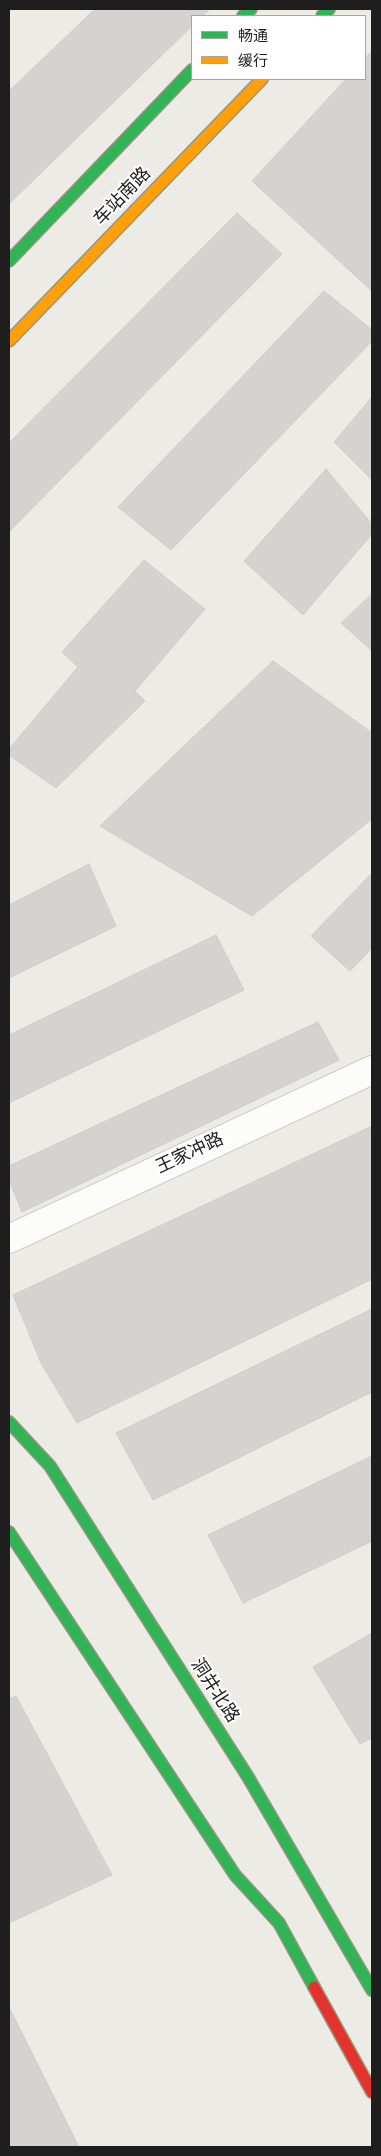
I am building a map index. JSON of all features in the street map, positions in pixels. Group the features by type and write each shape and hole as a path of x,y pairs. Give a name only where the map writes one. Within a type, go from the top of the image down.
{"street":[{"path":"9,261 191,71"},
{"name":"车站南路","path":"9,340 261,80"},
{"name":"王家冲路","path":"9,1238 372,1070"},
{"name":"洞井北路","path":"9,1422 50,1466 248,1777 372,1990"},
{"path":"9,1532 235,1875 279,1923 372,2092"}],"building":[{"path":"95,9 210,9 203,15 191,15 191,27 9,204 9,91"},
{"path":"372,51 372,291 252,181 345,80 366,80 366,58"},
{"path":"237,213 282,254 9,532 9,443"},
{"path":"324,291 372,330 372,341 171,550 118,507"},
{"path":"372,397 372,480 334,442"},
{"path":"326,469 372,524 372,534 303,615 244,561"},
{"path":"144,560 205,609 135,691 145,701 56,788 9,755 9,749 78,667 62,652"},
{"path":"372,594 372,651 341,623"},
{"path":"273,661 372,733 372,819 252,916 100,826"},
{"path":"89,864 116,926 9,978 9,905"},
{"path":"372,873 372,948 350,971 311,936"},
{"path":"216,935 244,990 9,1103 9,1035"},
{"path":"318,1022 339,1060 22,1212 9,1180 9,1166"},
{"path":"372,1126 372,1279 77,1423 41,1363 13,1295"},
{"path":"372,1309 372,1392 153,1500 116,1433"},
{"path":"372,1456 372,1541 243,1603 208,1535"},
{"path":"372,1633 372,1738 360,1744 313,1667"},
{"path":"16,1696 112,1875 9,1923 9,1699"},
{"path":"9,2007 79,2147 9,2147"}],"traffic: fast":[{"path":"244,15 251,9"},
{"path":"323,15 329,9"},
{"path":"9,261 191,71"},
{"path":"9,1422 50,1466 248,1777 372,1990"},
{"path":"9,1532 235,1875 279,1923 314,1987"}],"traffic: slow":[{"path":"9,341 261,80"}],"traffic: jam":[{"path":"314,1987 372,2092"}]}
